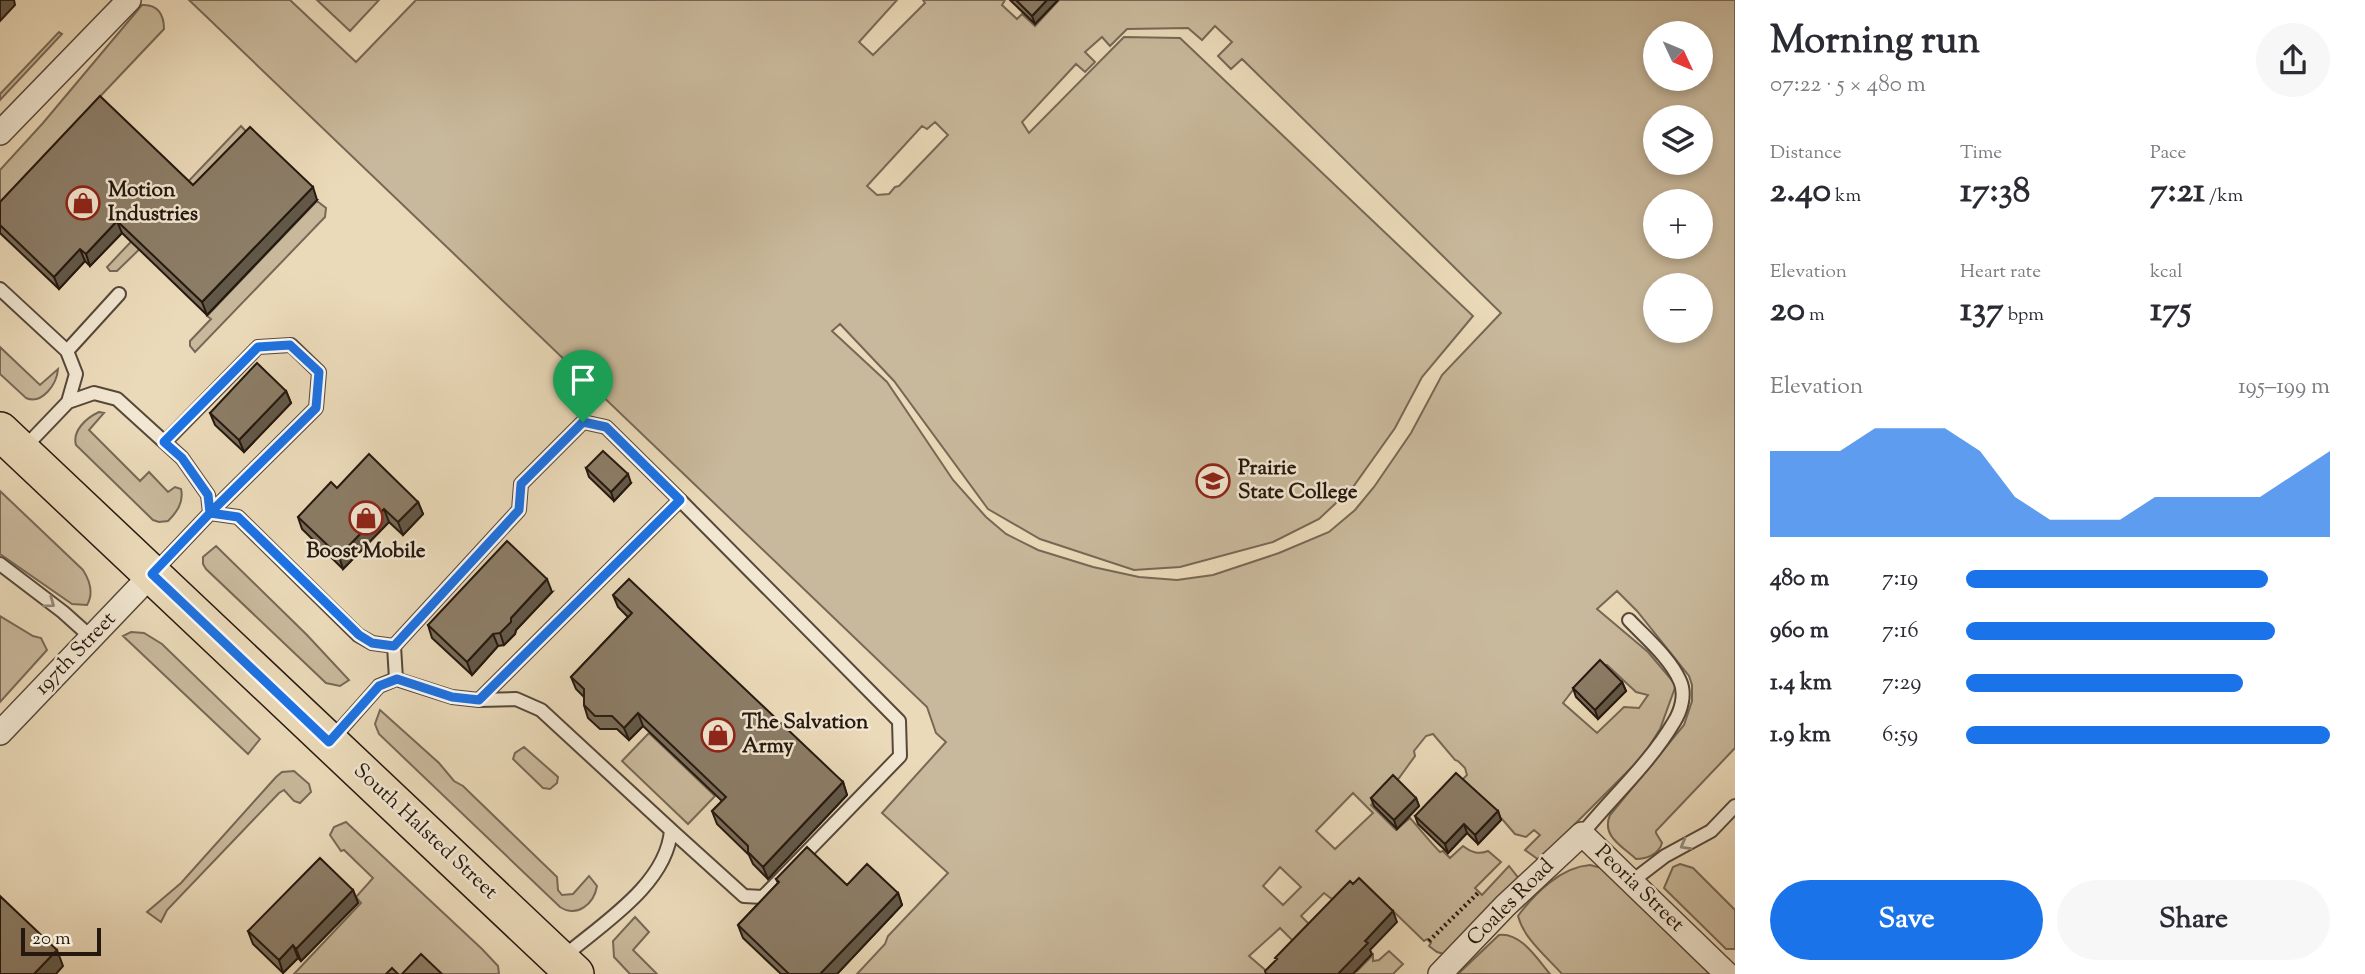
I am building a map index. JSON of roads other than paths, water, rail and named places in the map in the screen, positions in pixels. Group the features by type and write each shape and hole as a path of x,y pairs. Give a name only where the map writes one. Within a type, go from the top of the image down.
{"main road":[{"name":"South Halsted Street","path":"11,441 329,742 561,969"}],"street":[{"path":"0,133 129,0"},
{"name":"197th Street","path":"0,733 152,574"},
{"name":"Peoria Street","path":"1582,834 1727,974"},
{"name":"Coales Road","path":"1440,974 1505,906 1582,834"}],"lane":[{"path":"0,289 67,351 76,374 68,402"},
{"path":"67,351 120,294"},
{"path":"152,574 316,408 319,372 290,345 258,347 164,442"},
{"path":"11,441 68,402 94,393 117,398 182,458 208,495 210,513"},
{"path":"329,742 379,686 397,679 452,697 479,700 516,699 541,710 744,896 764,897 900,757 899,721 606,427 583,422 521,484 519,510 394,646 397,679"},
{"path":"479,700 680,500"},
{"path":"210,513 238,517 359,635 372,643 394,646"},
{"path":"3,567 92,638"},
{"path":"1582,834 1676,721 1683,697 1681,683 1673,668 1629,620"},
{"path":"1632,882 1665,856 1711,831 1735,806"},
{"path":"561,969 644,889 664,857 671,830"}],"place":[{"name":"Motion Industries","path":"83,203"},
{"name":"Prairie State College","path":"1213,481"},
{"name":"Boost Mobile","path":"366,518"},
{"name":"The Salvation Army","path":"718,735"}]}
